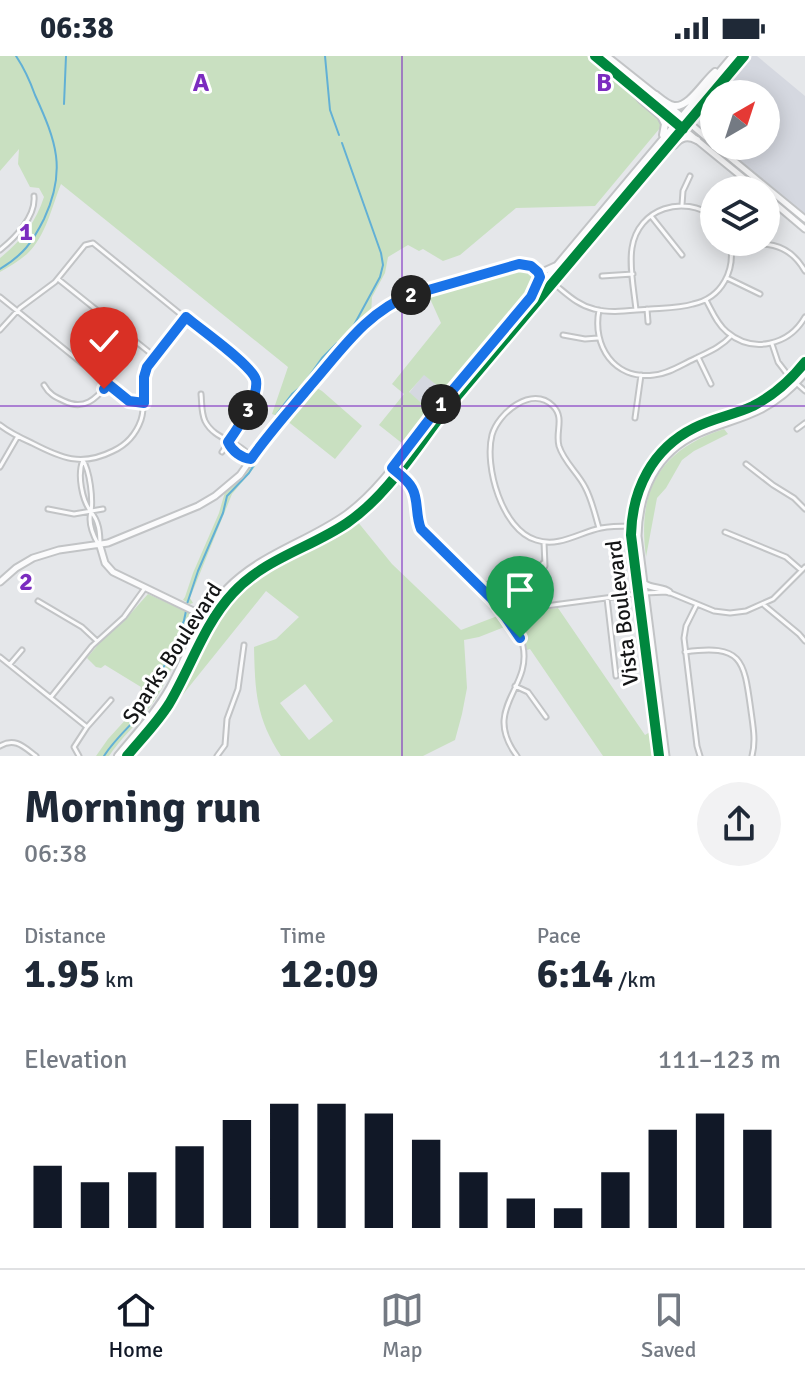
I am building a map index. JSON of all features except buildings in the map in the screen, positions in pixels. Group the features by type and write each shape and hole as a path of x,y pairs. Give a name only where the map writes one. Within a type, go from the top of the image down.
{"main road":[{"path":"595,56 676,123 700,135"},
{"path":"607,56 682,116 697,140 741,176"},
{"name":"Sparks Boulevard","path":"127,756 162,715 211,623 226,602 257,572 335,530 377,496 441,404 733,56"},
{"name":"Sparks Boulevard","path":"118,756 157,709 206,617 226,590 267,558 342,517 395,470 744,56"},
{"path":"656,95 671,105 680,105 724,66"},
{"path":"624,80 663,120 666,129 659,142"},
{"path":"645,173 679,140 688,137 697,140"},
{"path":"733,160 805,219"},
{"path":"780,208 805,229"},
{"path":"504,329 547,284 553,283 553,277 577,248 592,223"},
{"path":"0,582 20,565 39,556 100,546 205,502 233,482 345,345 381,310 400,299 519,264 547,271 565,258"},
{"path":"531,266 540,277 531,297"},
{"name":"Vista Boulevard","path":"659,756 642,594 645,584 638,536 642,499 652,476 671,453 693,436 764,408 783,395 805,362"},
{"name":"Vista Boulevard","path":"666,756 632,526 636,497 644,477 673,441 693,428 758,403 805,373"},
{"path":"100,546 103,559 110,569 206,617 226,602"},
{"path":"645,584 669,592"},
{"path":"182,680 207,622 206,617"}],"street":[{"path":"682,205 683,191 690,176"},
{"path":"0,250 23,226 33,207 34,196"},
{"path":"636,310 631,254 640,226 669,207 682,205 700,209"},
{"path":"651,216 682,255"},
{"path":"0,330 17,310 58,279 85,245 90,243 100,248 246,366 255,378 255,391 245,419 222,452"},
{"path":"780,248 795,258 805,271"},
{"path":"553,283 578,302 599,310 615,312 689,305 706,300 718,291 727,278 732,256"},
{"path":"602,276 633,274"},
{"path":"727,278 760,294"},
{"path":"58,279 154,356"},
{"path":"0,297 129,401 144,403"},
{"path":"706,300 717,321 731,336 750,344 772,343 792,333 805,317"},
{"path":"647,309 648,322"},
{"path":"599,310 598,338 603,351 623,370 641,375 659,374 718,347 731,336"},
{"path":"0,425 59,457 83,460 112,451 128,440 139,425 147,367 186,317"},
{"path":"563,335 598,338"},
{"path":"772,343 778,362 805,391"},
{"path":"698,357 711,384"},
{"path":"635,418 641,375"},
{"path":"44,385 51,395 69,404 79,405 95,399 108,384"},
{"path":"201,394 207,424 228,442 237,444 251,459"},
{"path":"599,528 586,488 560,449 557,410 543,399 530,398 517,403 502,417 493,434 490,454 505,513 517,529 526,536 544,542 575,537 599,528 632,526"},
{"path":"797,429 805,423"},
{"path":"0,467 18,436"},
{"path":"83,460 81,480 91,512 93,533 100,546"},
{"path":"746,464 805,509"},
{"path":"395,470 414,492 416,517 421,529 482,588 520,638 524,653 523,667 506,706 504,721 506,736 517,756"},
{"path":"48,509 68,514 103,509"},
{"path":"507,617 523,609 669,592 714,611 746,611 764,605 779,594 803,569 786,557 725,532"},
{"path":"482,588 498,581 524,583 537,579 544,563 544,542"},
{"path":"51,697 97,641 121,620 145,588"},
{"path":"607,598 616,676"},
{"path":"38,601 82,627 97,641"},
{"path":"697,604 685,632 685,652 700,756"},
{"path":"764,605 805,641"},
{"path":"217,756 225,745 227,719 238,689 244,645"},
{"path":"685,652 719,649 734,657 742,666 747,678 755,740 752,756"},
{"path":"10,664 22,650"},
{"path":"0,657 87,727"},
{"path":"515,686 528,692 546,717"},
{"path":"79,756 74,749 87,727 111,700"},
{"path":"0,746 14,742 34,754"}],"shaded area":[{"path":"749,56 757,56 805,96 805,215 780,194 780,176 758,176 739,160 780,160 780,80 731,80"},
{"path":"424,374 444,391 428,409 409,393"}],"green space":[{"path":"0,56 588,56 655,114 660,128 595,206 516,208 460,255 443,261 423,249 419,251 408,245 388,257 385,273 372,297 371,315 280,417 272,414 288,367 61,184 44,230 34,247 0,272 0,258 27,230 44,197 39,188 30,187 18,164 19,149 0,171"},
{"path":"521,266 534,274 534,280 444,391 424,375 409,392 428,409 403,444 379,425 404,394 392,384 441,323 427,292"},
{"path":"315,387 362,426 335,459 286,420"},
{"path":"724,429 728,434 682,460 657,498 646,557 645,512 657,476 668,461 683,449"},
{"path":"262,447 267,449 232,494 190,598 193,603 190,604 183,600 225,492 244,474"},
{"path":"357,521 392,564 461,630 500,615 507,626 464,640 467,688 455,740 423,756 281,756 266,729 258,704 254,647 276,639 299,617 266,591 168,713 210,635 250,584 269,570","holes":["305,684 333,721 309,740 280,703"]},
{"path":"148,594 192,614 189,625 169,675 150,707 109,756 96,756 139,705 141,687 105,665 96,667 87,658"},
{"path":"558,608 645,735 650,732 655,756 603,756 530,649 527,650 515,616"}],"waterway":[{"path":"0,269 15,259 35,235 51,201 57,170 48,127 16,56"},
{"path":"64,104 66,56"},
{"path":"325,56 330,110 339,135"},
{"path":"342,143 383,265 380,277 343,339"},
{"path":"276,415 337,343"},
{"path":"187,604 227,496 249,473 264,449"},
{"path":"104,756 152,700 186,611"}],"cycle path":[{"path":"595,56 683,129"},
{"path":"127,756 169,704 206,632 233,593 259,571 347,523 376,498 447,408 744,56"},
{"path":"659,756 631,535 640,487 656,459 679,437 701,425 761,402 805,362"}],"route":[{"path":"104,389 108,384 129,401 144,403 147,367 186,317 253,373 256,386 245,419 228,442 232,450 243,458 251,459 345,345 391,303 499,268 519,264 531,266 538,272 540,281 531,297 392,468 412,487 421,529 496,603 520,638"}]}
